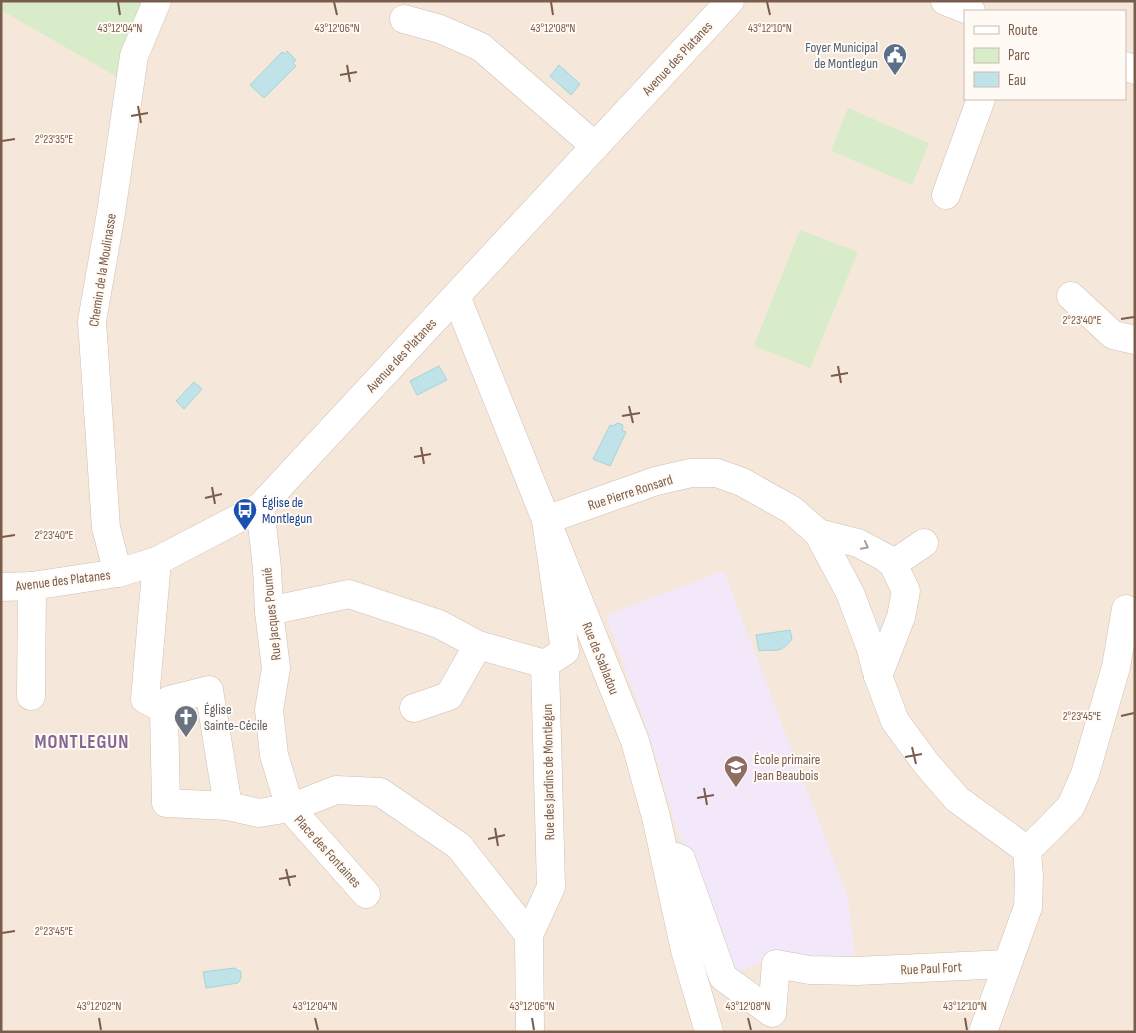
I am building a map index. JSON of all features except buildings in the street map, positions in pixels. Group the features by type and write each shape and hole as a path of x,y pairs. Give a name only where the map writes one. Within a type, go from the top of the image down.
{"street":[{"name":"Chemin de la Moulinasse","path":"118,572 106,528 92,321 111,212 134,56 157,1"},
{"name":"Avenue des Platanes","path":"1,587 32,586 118,572 157,561 260,507 730,1"},
{"path":"945,1 968,10"},
{"path":"404,19 440,29 481,46 595,146"},
{"path":"946,195 981,100"},
{"name":"Rue de Sabladou","path":"456,296 635,741 656,817 685,950 708,1032"},
{"path":"1071,296 1113,335 1135,340"},
{"name":"Rue Pierre Ronsard","path":"546,520 656,481 691,473 717,473 742,482 792,510 818,533 850,593 895,721 925,762 957,799 1027,850"},
{"name":"Rue Jacques Poumié","path":"260,507 276,668 269,710 274,756 290,808"},
{"path":"269,611 349,594 439,624 478,646 545,664 565,651 546,520"},
{"name":"Rue Pierre Ronsard","path":"818,533 858,543 893,564"},
{"path":"878,676 900,617 906,590 893,564 924,543"},
{"path":"157,561 145,699 164,709"},
{"path":"31,696 32,586"},
{"path":"983,1032 1006,964 1028,908 1029,877 1027,850 1071,806 1085,774 1116,667 1126,609"},
{"path":"414,708 449,696 478,646"},
{"name":"Rue des Jardins de Montlegun","path":"530,1032 529,935 550,887 545,664"},
{"path":"228,806 209,690 169,700 164,709 166,803 228,806 259,812 290,808 336,790 380,792 459,846 529,935"},
{"name":"Place des Fontaines","path":"290,808 366,894"},
{"name":"Rue Paul Fort","path":"664,852 681,859 723,977 772,1013 776,964 810,970 856,971 1006,964"}],"shaded area":[{"path":"1,1 1135,1 1135,1032 1,1032"},
{"name":"École primaire Jean Beaubois","path":"724,571 848,898 856,964 785,954 736,972 691,873 652,744 606,615"}],"green space":[{"path":"1,1 147,1 119,78 1,10"},
{"path":"848,108 929,143 912,185 831,151"},
{"path":"800,230 858,252 810,368 754,346"}],"water":[{"path":"287,51 296,60 293,63 296,66 264,98 250,85 282,52 285,54"},
{"path":"559,65 580,84 571,95 550,76"},
{"path":"439,366 447,380 417,395 410,381"},
{"path":"194,382 202,389 184,409 176,401"},
{"path":"618,423 623,425 622,430 626,432 610,466 593,459 610,425 613,426"},
{"path":"790,630 792,639 783,648 759,651 756,635"},
{"path":"234,968 241,972 241,978 238,983 206,988 203,972"}],"place":[{"name":"Foyer Municipal de Montlegun","path":"895,76"},
{"name":"Église de Montlegun","path":"245,531"},
{"name":"Église Sainte-Cécile","path":"186,738"},
{"name":"École primaire Jean Beaubois","path":"736,788"}],"district":[{"name":"MONTLEGUN","path":"82,741"}]}
